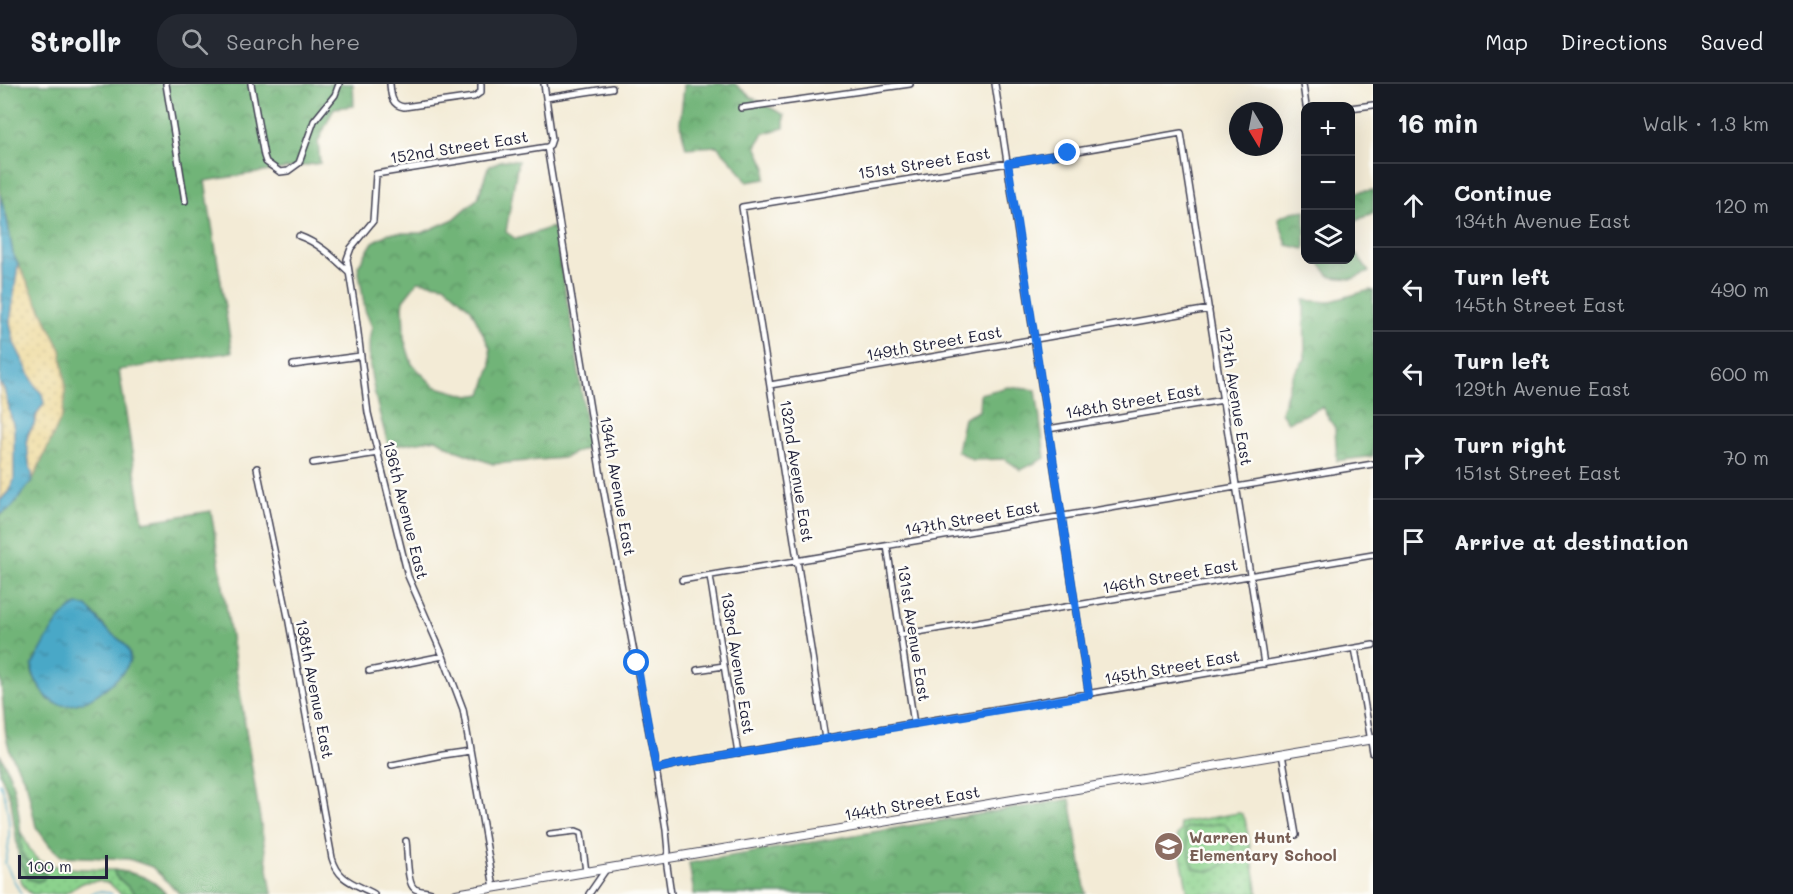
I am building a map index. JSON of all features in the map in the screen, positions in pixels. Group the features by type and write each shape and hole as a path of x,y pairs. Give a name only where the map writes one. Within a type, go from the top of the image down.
{"street":[{"path":"166,84 185,201"},
{"path":"251,84 264,156 266,162 280,172 288,171 299,163 314,122 335,95 339,84"},
{"path":"390,84 395,104 404,107 474,97 481,92 481,84"},
{"name":"134th Avenue East","path":"544,84 552,139 547,147 602,482 656,769 666,830 668,852 666,859 671,894"},
{"path":"741,108 910,84"},
{"path":"995,84 1089,695"},
{"path":"1303,84 1305,102"},
{"path":"546,98 612,88"},
{"path":"1355,107 1373,105"},
{"name":"151st Street East","path":"742,207 1181,132"},
{"name":"127th Avenue East","path":"1181,132 1264,664"},
{"name":"152nd Street East","path":"376,174 547,147"},
{"name":"136th Avenue East","path":"376,174 373,220 349,252 347,259 368,412 408,576 463,709 494,888"},
{"name":"132nd Avenue East","path":"742,207 825,739"},
{"path":"299,236 323,248 350,272"},
{"name":"149th Street East","path":"770,385 1209,309"},
{"path":"293,365 360,357"},
{"name":"148th Street East","path":"1048,429 1223,399"},
{"path":"313,464 378,453"},
{"name":"147th Street East","path":"682,580 1373,464"},
{"name":"138th Avenue East","path":"257,468 290,628 332,858 337,872 345,879 374,894"},
{"name":"131st Avenue East","path":"886,546 914,724"},
{"name":"146th Street East","path":"900,635 1373,555"},
{"name":"133rd Avenue East","path":"710,576 738,754"},
{"name":"145th Street East","path":"656,769 1373,645"},
{"path":"1355,648 1373,753"},
{"path":"369,670 443,656"},
{"path":"698,670 724,666"},
{"name":"144th Street East","path":"456,894 1372,739"},
{"path":"392,765 470,751"},
{"path":"1282,754 1296,835"},
{"path":"550,834 576,831 581,833 586,872"},
{"path":"406,841 411,886 416,890 434,894"},
{"path":"589,894 607,868"}],"green space":[{"path":"0,84 353,84 354,106 334,108 318,142 320,163 205,181 232,352 119,370 143,522 211,511 272,894 180,894 152,867 129,859 61,856 50,846 36,827 27,785 10,752 6,736 0,673 0,515 11,508 32,481 46,452 61,350 13,254 7,218 0,195","holes":["87,606 108,631 123,642 130,654 49,700 36,682 32,671 33,664 45,646"]},
{"path":"683,84 735,84 751,97 784,115 784,128 764,133 756,146 766,168 765,179 747,182 737,167 717,146 686,148 680,123"},
{"path":"502,160 518,161 506,232 516,239 553,227 574,337 589,446 563,458 493,464 455,450 436,439 389,447 381,420 373,387 369,354 372,327 365,310 358,266 373,242 389,233 422,233 454,219 478,198 488,167","holes":["418,281 444,285 471,309 490,348 491,366 482,394 469,396 434,386 412,364 404,339 403,300"]},
{"path":"1373,190 1373,213 1355,221 1355,210 1355,192"},
{"path":"1301,211 1301,248 1287,245 1278,218"},
{"path":"1355,253 1369,272 1352,279 1331,277 1320,264 1355,264"},
{"path":"1373,291 1373,456 1337,461 1335,428 1322,407 1288,422 1281,412 1293,375 1305,359 1304,300 1328,302"},
{"path":"1008,387 1036,390 1045,458 1021,470 1005,459 972,460 957,451 964,418 979,411 980,394"},
{"path":"0,755 14,790 22,854 46,874 43,880 37,882 29,879 19,859 11,800 0,773"},
{"path":"1070,799 1086,894 694,894 689,863"},
{"path":"1239,813 1245,819 1258,894 1188,894 1177,835 1181,830 1179,823"},
{"path":"1224,823 1233,842 1228,859 1214,870 1204,871 1193,868 1184,831 1186,828"},
{"path":"21,832 35,857 42,862 61,867 114,870 115,875 136,894 121,894 109,883 98,881 84,882 64,894 32,894 24,887 20,874 19,859 29,879 35,865 24,855 21,847"},
{"path":"114,870 143,877 161,888 166,894 136,894 115,875"}],"sand":[{"path":"18,264 61,350 65,380 62,416 32,481 27,439 36,419 42,394 36,387 14,343 10,323"},
{"path":"0,383 4,389 14,428 14,480 9,491 0,501"}],"water":[{"path":"0,195 13,254 18,264 10,323 14,343 36,387 42,394 44,403 28,433 32,481 11,508 0,515 0,501 9,491 14,480 14,428 4,389 0,383 2,289"},
{"path":"77,605 87,606 105,628 124,644 130,655 126,668 120,676 96,695 79,703 61,705 46,696 35,678 32,665 62,616"}],"waterway":[{"path":"0,783 9,823 9,844 5,863 21,894"},
{"path":"91,894 101,891 112,894"}],"place":[{"name":"Warren Hunt Elementary School","path":"1168,846"}],"route":[{"path":"637,663 656,769 708,758 1089,695 1008,163 1068,153"}]}
